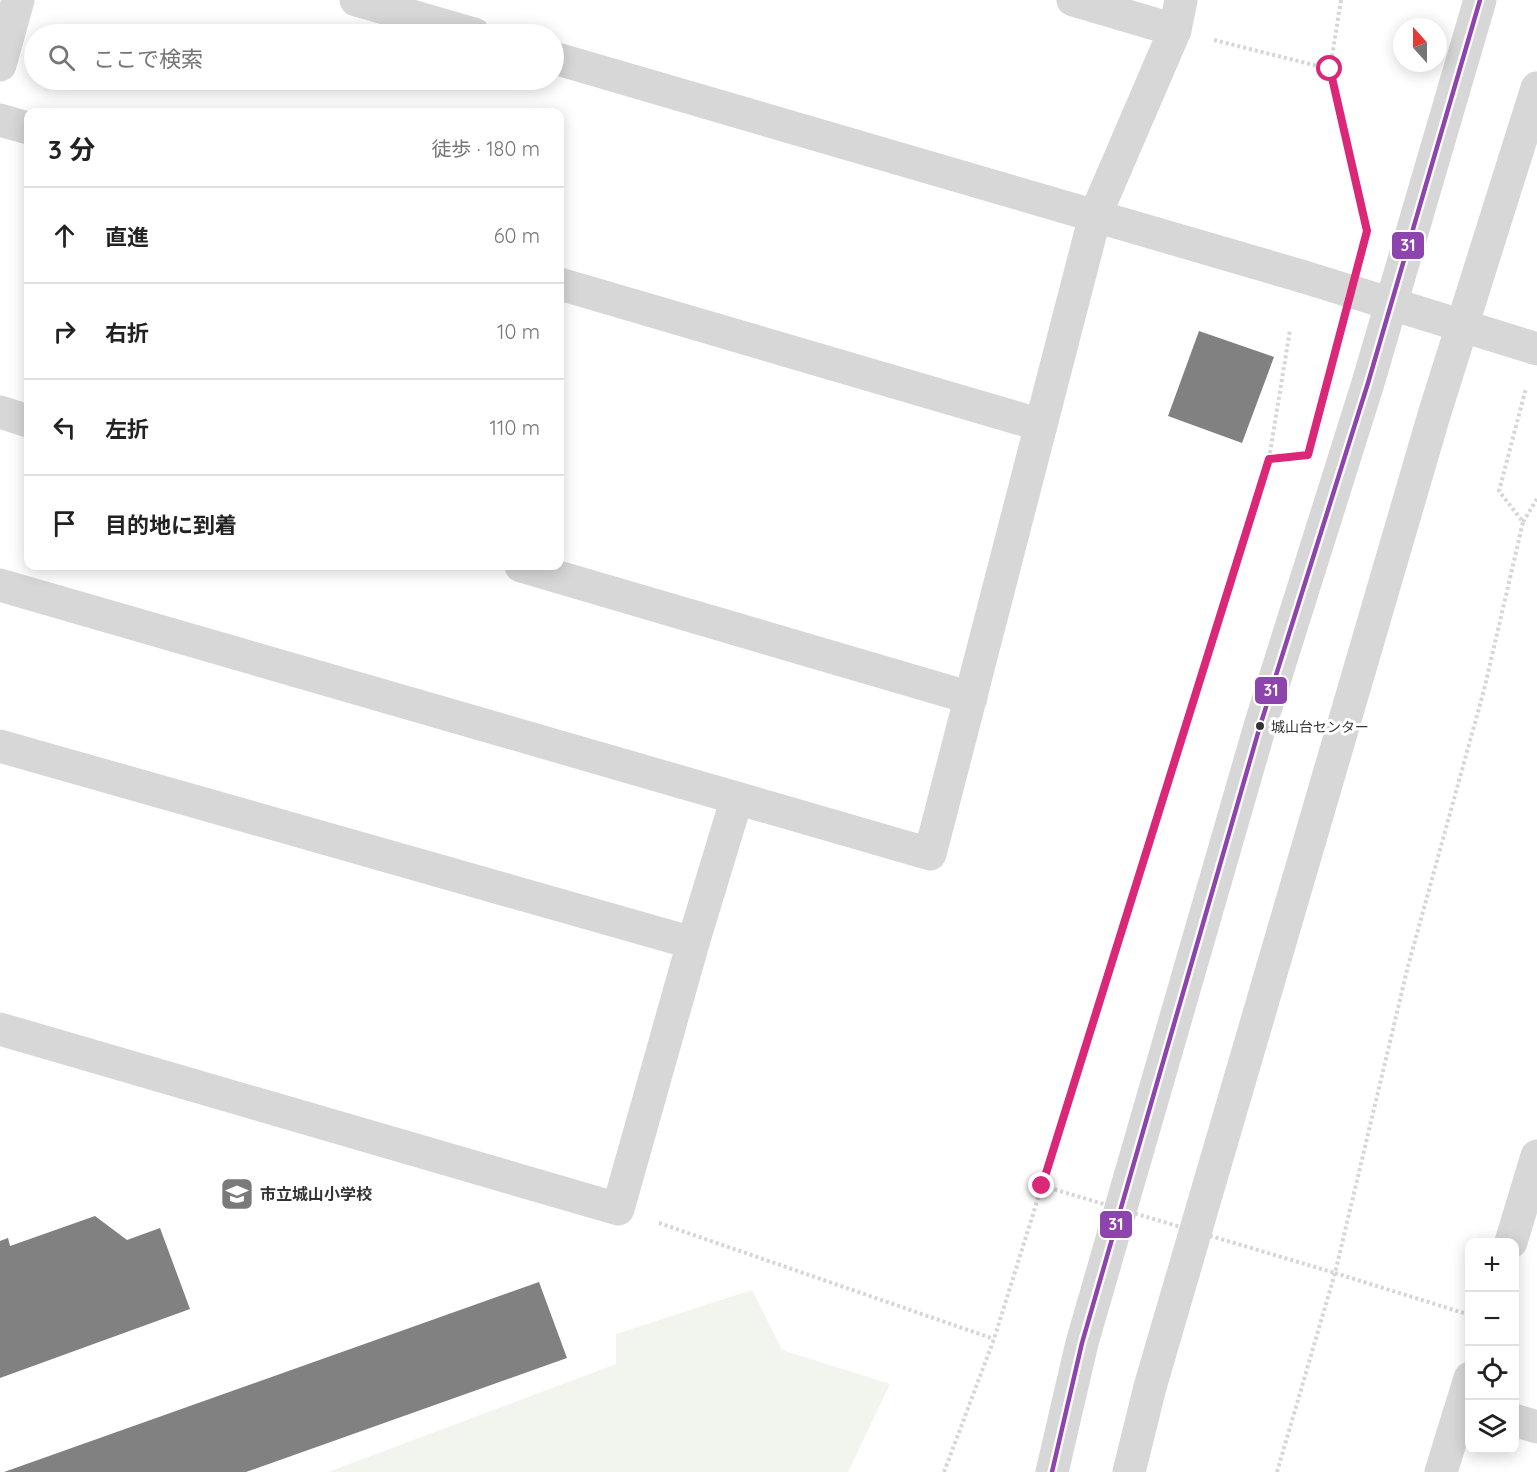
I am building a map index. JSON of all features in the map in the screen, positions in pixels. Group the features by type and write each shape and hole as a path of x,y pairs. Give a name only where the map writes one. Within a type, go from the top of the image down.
{"street":[{"path":"0,65 18,0"},
{"path":"356,0 439,24"},
{"path":"0,585 930,854 1095,216 1178,15 1073,0"},
{"path":"1052,1472 1082,1343 1260,726 1368,383 1480,0"},
{"path":"564,61 1301,276 1533,364"},
{"path":"1129,1472 1150,1387 1427,438 1537,88"},
{"path":"0,120 24,128"},
{"path":"564,285 1041,425"},
{"path":"0,412 24,420"},
{"path":"535,570 971,698"},
{"path":"0,746 693,943"},
{"path":"0,1029 618,1209 693,943 737,798"},
{"path":"1511,1238 1537,1156"},
{"path":"1441,1472 1466,1400"},
{"path":"1519,1421 1537,1427"}],"path":[{"path":"1341,0 1330,69 1367,231 1364,242"},
{"path":"1178,15 1330,69"},
{"path":"944,1472 994,1340 1269,459 1290,330"},
{"path":"1523,522 1499,491 1533,364"},
{"path":"1269,459 1308,455"},
{"path":"1277,1472 1335,1273 1408,966 1484,690 1523,522 1537,499"},
{"path":"1042,1186 1335,1273 1465,1314"},
{"path":"618,1209 994,1340"}],"shaded area":[{"path":"752,1290 782,1350 890,1384 848,1472 328,1472 616,1364 616,1334"}],"building":[{"path":"1199,331 1274,357 1242,443 1168,416"},
{"path":"95,1216 127,1240 160,1228 190,1309 0,1378 0,1241 8,1238 10,1246"},
{"path":"539,1282 567,1358 246,1472 4,1472"}],"transit line":[{"name":"31","path":"1052,1472 1082,1343 1260,726 1368,383 1480,0"}],"place":[{"name":"城山台センター","path":"1260,726"},
{"name":"市立城山小学校","path":"237,1194"}],"route":[{"path":"1042,1186 1269,459 1308,455 1367,231 1330,69"}]}
